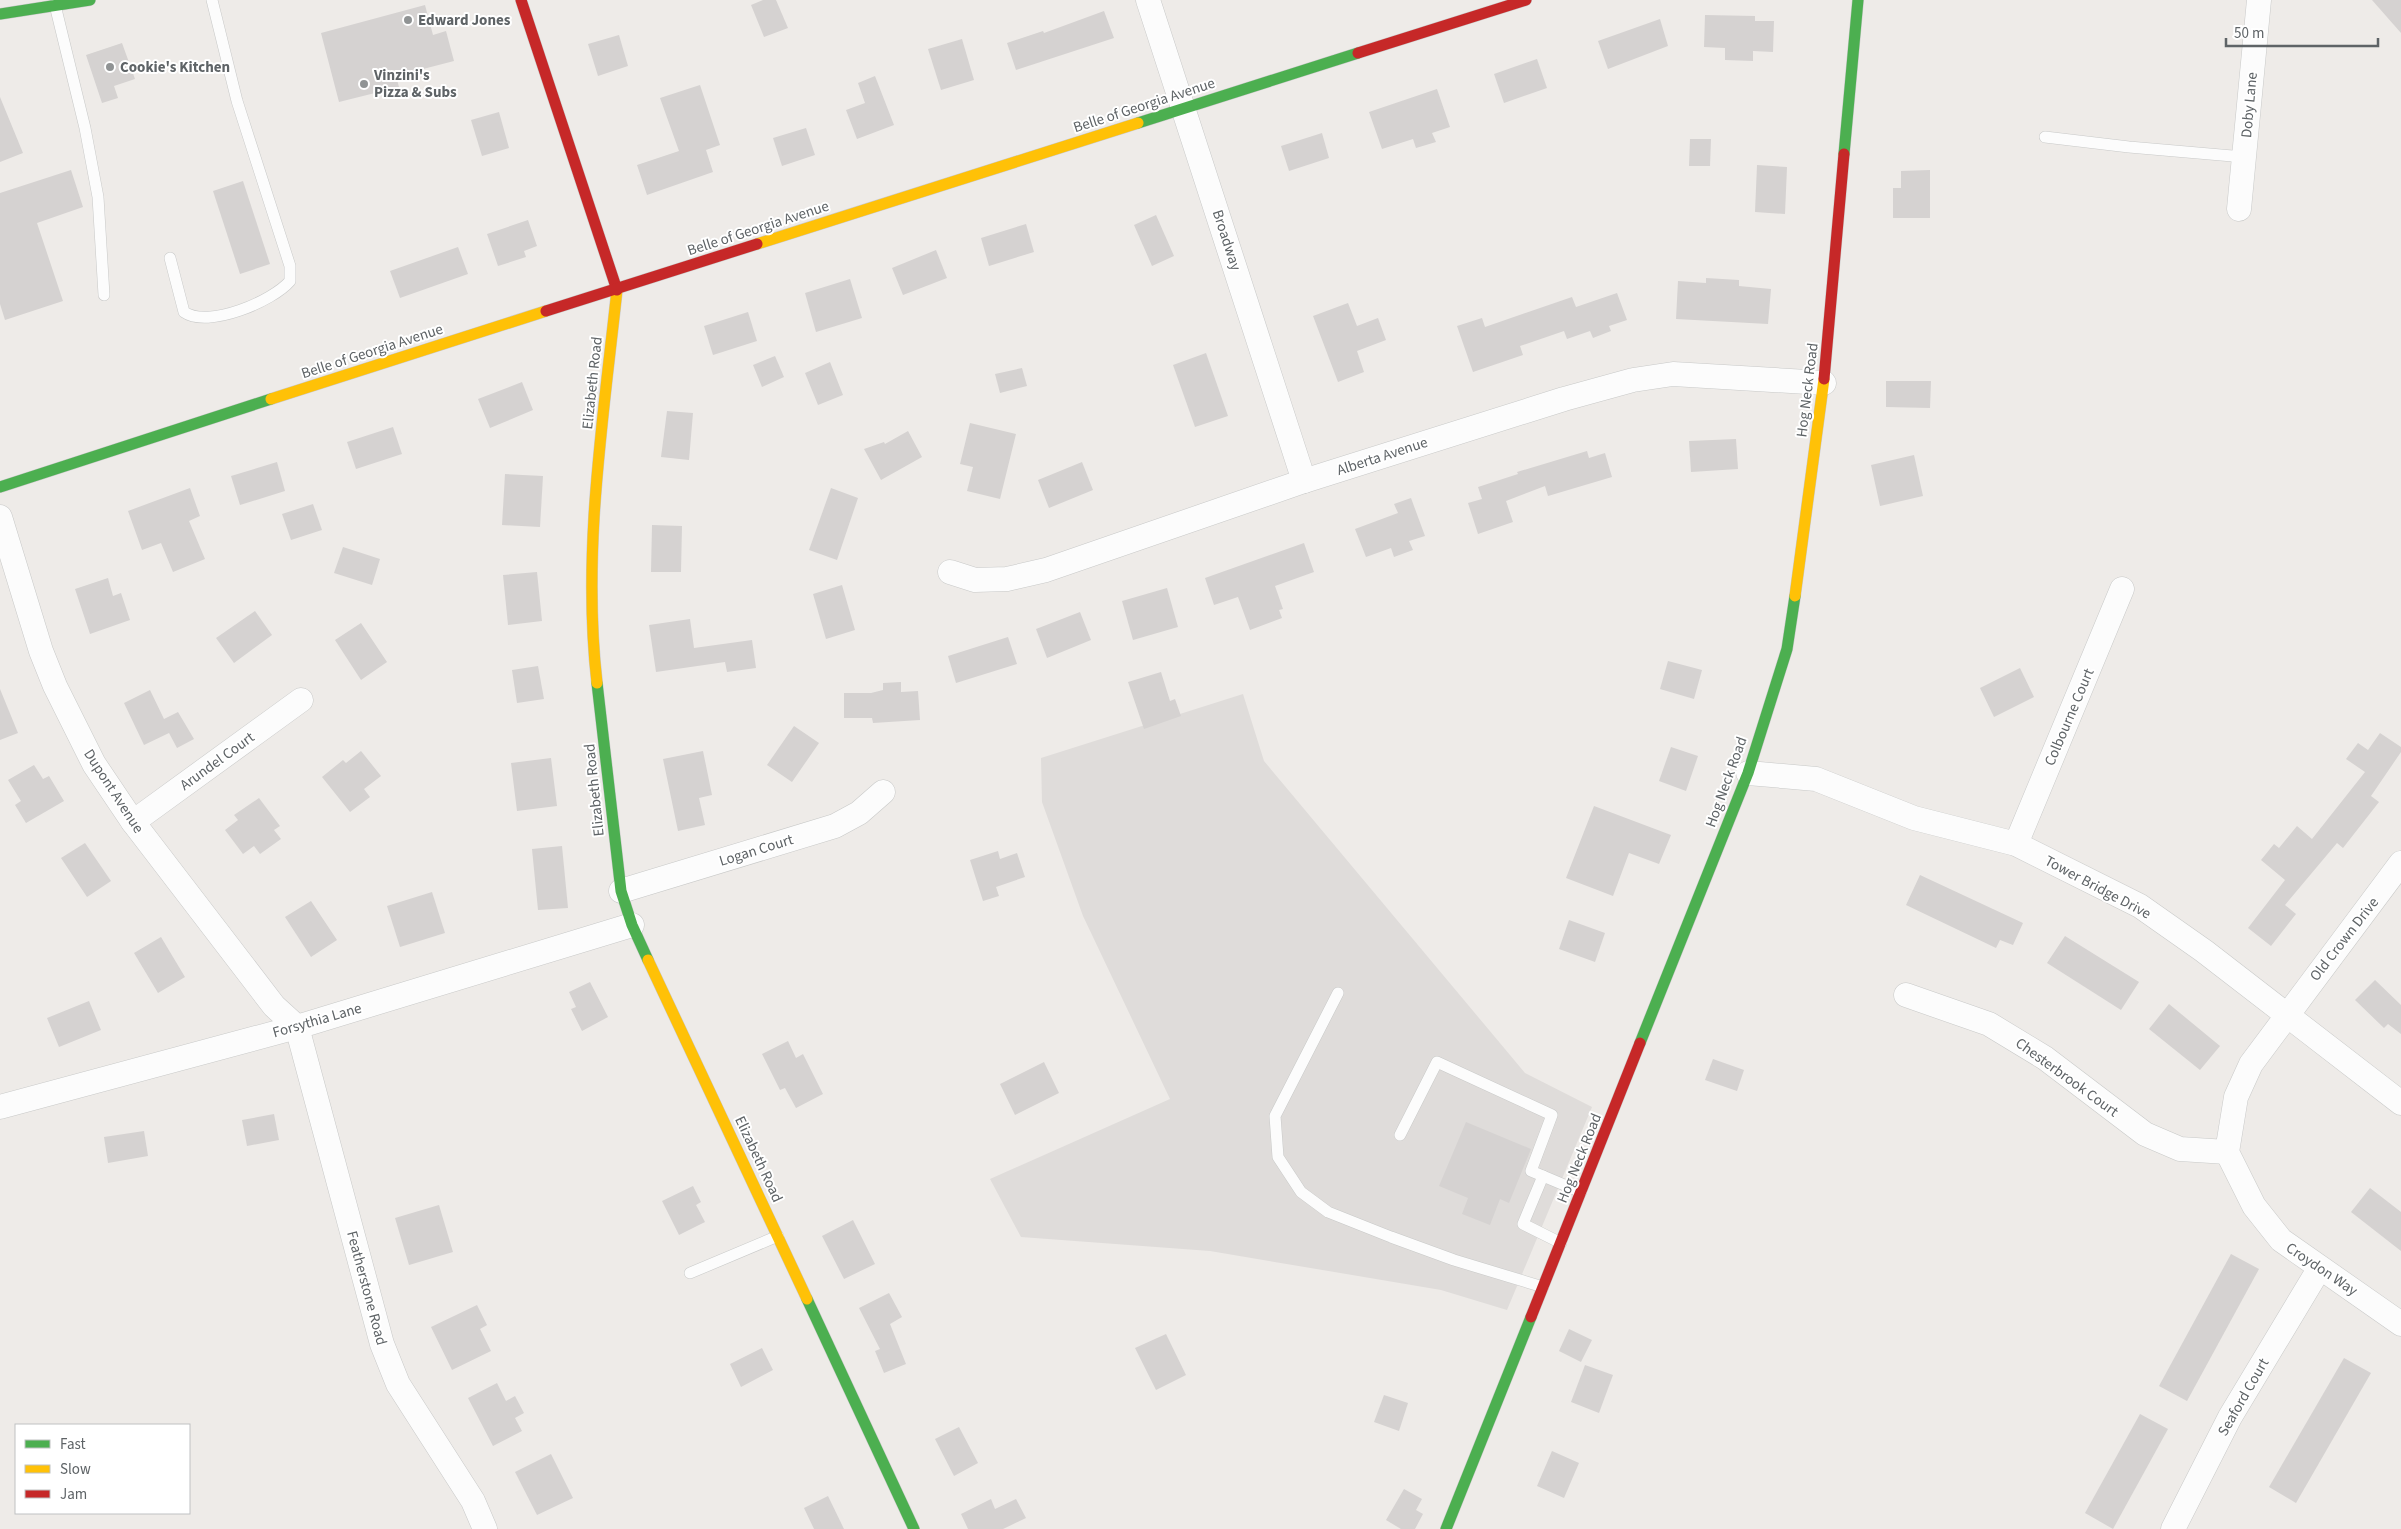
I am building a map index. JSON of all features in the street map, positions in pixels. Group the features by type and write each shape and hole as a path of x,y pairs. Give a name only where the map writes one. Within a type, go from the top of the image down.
{"street":[{"path":"0,14 90,0"},
{"name":"Elizabeth Road","path":"521,0 617,288 596,495 593,650 621,891 632,925 914,1529"},
{"name":"Broadway","path":"1148,0 1304,481"},
{"name":"Belle of Georgia Avenue","path":"0,487 617,288 1526,0"},
{"name":"Hog Neck Road","path":"1446,1529 1748,773 1786,649 1824,383 1858,0"},
{"name":"Doby Lane","path":"2239,209 2259,0"},
{"name":"Alberta Avenue","path":"950,572 975,580 1007,579 1046,570 1304,481 1564,399 1633,380 1673,374 1824,383"},
{"name":"Dupont Avenue","path":"0,517 41,651 55,686 94,764 133,822 274,1006 297,1027"},
{"name":"Colbourne Court","path":"2016,844 2122,589"},
{"name":"Arundel Court","path":"133,822 301,700"},
{"name":"Tower Bridge Drive","path":"1748,773 1816,778 1914,818 2016,844 2140,906 2286,1014 2401,1103"},
{"name":"Logan Court","path":"621,891 835,826 865,809 884,792"},
{"name":"Old Crown Drive","path":"2286,1014 2401,863"},
{"name":"Forsythia Lane","path":"0,1107 297,1027 632,925"},
{"name":"Chesterbrook Court","path":"1906,995 1989,1024 2045,1058 2145,1134 2180,1150 2227,1152"},
{"path":"2227,1152 2236,1097 2251,1064 2286,1014"},
{"name":"Featherstone Road","path":"297,1027 382,1344 398,1384 473,1501 485,1529"},
{"name":"Croydon Way","path":"2227,1152 2254,1206 2280,1240 2319,1269 2401,1324"},
{"name":"Seaford Court","path":"2173,1529 2230,1417 2319,1269"}],"lane":[{"path":"170,258 184,312 199,318 224,314 262,302 284,288 290,281 290,266 237,101 212,0"},
{"path":"55,5 85,128 98,197 104,295"},
{"path":"2045,137 2129,147 2244,156"},
{"path":"1338,993 1275,1116 1278,1157 1301,1192 1328,1212 1382,1233 1454,1260 1543,1286"},
{"path":"1400,1135 1437,1062 1552,1115 1532,1171 1581,1192"},
{"path":"1544,1176 1523,1224 1561,1243"},
{"path":"690,1273 778,1236"}],"shaded area":[{"path":"1243,694 1264,761 1525,1073 1592,1107 1507,1310 1441,1290 1210,1251 1021,1237 990,1179 1170,1099 1083,916 1042,802 1041,758"}],"building":[{"path":"763,0 776,0 788,28 764,37 751,5"},
{"path":"2372,0 2401,0 2401,33"},
{"path":"425,5 433,35 446,31 454,61 396,76 399,87 339,102 321,33"},
{"path":"1104,11 1114,38 1016,70 1007,43 1043,31 1044,33"},
{"path":"1705,15 1755,16 1755,21 1774,21 1773,52 1753,51 1753,61 1725,60 1725,48 1704,47"},
{"path":"1660,19 1668,46 1608,69 1598,41"},
{"path":"619,35 628,66 598,76 588,44"},
{"path":"962,39 974,80 941,90 928,49"},
{"name":"Cookie's Kitchen","path":"122,43 135,79 114,86 118,98 102,103 86,55"},
{"path":"1537,59 1547,88 1504,103 1494,74"},
{"path":"875,76 894,125 857,139 846,110 865,103 858,83"},
{"path":"700,85 720,145 706,150 713,172 647,195 637,165 679,151 660,98"},
{"path":"1437,89 1450,127 1432,133 1436,142 1416,148 1413,139 1382,149 1369,112"},
{"path":"0,97 23,153 0,162"},
{"path":"499,112 509,148 482,156 471,120"},
{"path":"806,128 815,155 782,166 773,138"},
{"path":"1322,133 1329,158 1289,171 1281,146"},
{"path":"1690,139 1711,139 1710,166 1689,166"},
{"path":"1757,165 1787,167 1785,214 1755,212"},
{"path":"71,170 83,207 37,223 63,301 5,320 0,304 0,193"},
{"path":"1930,170 1930,218 1893,218 1893,188 1901,188 1901,171"},
{"path":"243,181 270,264 240,274 213,191"},
{"path":"1156,215 1174,256 1152,266 1134,225"},
{"path":"528,220 537,246 524,251 526,257 498,266 487,234"},
{"path":"1026,224 1034,252 989,266 981,238"},
{"path":"458,247 468,274 400,298 390,271"},
{"path":"936,250 947,278 903,295 892,268"},
{"path":"1706,278 1739,280 1739,286 1771,289 1768,324 1676,319 1678,281 1706,283"},
{"path":"850,279 862,318 816,332 805,293"},
{"path":"1617,293 1627,320 1609,326 1611,331 1593,338 1590,331 1567,339 1564,331 1520,346 1523,355 1473,372 1457,326 1482,318 1485,327 1572,297 1576,307"},
{"path":"1348,303 1357,326 1378,318 1386,340 1357,351 1364,372 1338,382 1313,316"},
{"path":"748,312 757,341 713,355 704,326"},
{"path":"1206,353 1228,416 1195,427 1173,365"},
{"path":"775,356 784,377 762,387 753,365"},
{"path":"830,362 843,395 818,405 805,373"},
{"path":"1022,368 1027,386 1000,393 995,374"},
{"path":"1886,381 1931,381 1930,408 1886,407"},
{"path":"522,382 533,410 490,428 478,399"},
{"path":"667,411 693,413 689,460 661,457"},
{"path":"970,423 1016,434 1000,499 967,491 973,467 960,464"},
{"path":"393,427 402,454 356,469 347,442"},
{"path":"908,431 922,457 881,480 864,449 884,442 885,444"},
{"path":"1736,439 1738,469 1691,472 1689,441"},
{"path":"1587,451 1589,458 1605,453 1612,477 1548,496 1545,486 1506,501 1513,522 1478,534 1468,503 1482,499 1478,487 1518,474 1517,472"},
{"path":"1914,455 1923,496 1880,506 1871,465"},
{"path":"277,462 285,491 240,505 231,476"},
{"path":"1082,462 1093,490 1049,508 1038,480"},
{"path":"505,474 543,476 540,527 502,525"},
{"path":"190,488 200,516 189,521 205,559 173,572 161,543 142,550 128,511"},
{"path":"831,488 858,498 837,560 809,550"},
{"path":"1411,498 1425,536 1409,541 1413,550 1394,557 1391,548 1366,557 1355,529 1398,513 1394,504"},
{"path":"313,504 322,530 291,540 282,514"},
{"path":"652,525 682,526 681,572 651,572"},
{"path":"1304,543 1314,572 1275,586 1283,609 1279,610 1282,618 1250,630 1238,597 1214,605 1205,578"},
{"path":"343,547 380,559 372,585 334,573"},
{"path":"537,572 542,621 508,625 503,575"},
{"path":"108,578 113,596 121,593 130,620 90,634 75,589"},
{"path":"842,585 855,630 826,639 813,594"},
{"path":"1167,588 1178,627 1133,640 1122,601"},
{"path":"255,611 272,635 234,663 216,638"},
{"path":"1080,612 1091,640 1047,658 1036,629"},
{"path":"690,619 694,648 752,640 756,668 727,672 725,662 656,672 649,625"},
{"path":"361,623 387,662 361,680 335,640"},
{"path":"1008,637 1017,664 956,683 948,656"},
{"path":"1668,661 1702,670 1694,699 1660,689"},
{"path":"538,666 544,699 517,703 512,670"},
{"path":"2020,668 2034,697 1994,717 1980,688"},
{"path":"1161,672 1170,701 1175,699 1181,716 1144,729 1128,682"},
{"path":"901,682 901,692 918,691 920,720 873,723 872,718 844,718 844,693 871,693 883,690 883,683"},
{"path":"0,689 18,733 0,740"},
{"path":"150,690 164,719 178,712 194,739 177,748 169,733 144,745 124,703"},
{"path":"794,726 819,743 792,782 767,765"},
{"path":"2380,733 2401,747 2401,752 2371,796 2379,802 2343,848 2337,843 2285,905 2296,914 2271,946 2248,928 2285,880 2261,860 2274,844 2279,848 2297,826 2312,839 2365,772 2346,759 2358,743 2368,750"},
{"path":"1671,747 1698,756 1686,791 1659,781"},
{"path":"361,751 381,776 364,789 370,797 350,812 322,777 343,760 346,763"},
{"path":"703,751 712,795 699,798 705,825 678,831 663,759"},
{"path":"551,758 557,806 517,811 511,763"},
{"path":"34,765 43,779 49,776 64,801 26,823 15,805 21,801 8,780"},
{"path":"259,798 280,826 274,830 281,839 260,854 254,846 243,854 225,830 238,820 234,815"},
{"path":"1594,806 1671,835 1659,864 1629,853 1613,896 1566,878"},
{"path":"85,843 111,881 87,897 61,858"},
{"path":"562,846 568,908 538,910 532,849"},
{"path":"998,851 1000,859 1017,853 1025,877 996,887 999,896 983,901 970,860"},
{"path":"1920,875 2023,923 2013,945 2000,940 1996,948 1906,905"},
{"path":"432,892 445,933 400,947 387,906"},
{"path":"311,901 337,940 311,957 285,917"},
{"path":"1569,920 1605,933 1595,962 1559,949"},
{"path":"2065,936 2139,982 2121,1010 2047,963"},
{"path":"161,937 185,977 158,993 134,953"},
{"path":"2375,980 2401,1005 2401,1034 2388,1024 2384,1028 2355,1000"},
{"path":"590,982 608,1017 582,1031 571,1009 576,1007 569,992"},
{"path":"89,1001 101,1030 59,1047 47,1018"},
{"path":"2169,1004 2220,1046 2200,1070 2149,1029"},
{"path":"788,1041 796,1058 803,1054 823,1094 796,1108 785,1088 780,1090 762,1054"},
{"path":"1713,1059 1744,1070 1737,1091 1705,1080"},
{"path":"1044,1062 1059,1093 1015,1115 1000,1084"},
{"path":"274,1114 279,1140 247,1146 242,1120"},
{"path":"1466,1122 1531,1149 1509,1203 1500,1199 1490,1225 1462,1214 1468,1198 1439,1186"},
{"path":"144,1131 148,1156 108,1163 104,1137"},
{"path":"693,1186 701,1202 696,1205 705,1222 679,1235 662,1201"},
{"path":"2370,1188 2401,1212 2401,1251 2351,1212"},
{"path":"439,1205 453,1252 409,1265 395,1218"},
{"path":"853,1220 875,1264 844,1279 822,1236"},
{"path":"2231,1254 2259,1269 2187,1401 2159,1386"},
{"path":"889,1293 902,1317 890,1324 906,1364 884,1373 875,1351 880,1349 859,1308"},
{"path":"477,1305 487,1325 480,1329 491,1351 452,1370 431,1327"},
{"path":"1569,1329 1592,1340 1581,1362 1559,1351"},
{"path":"1166,1334 1186,1375 1156,1390 1135,1348"},
{"path":"762,1348 773,1370 741,1387 730,1364"},
{"path":"2344,1358 2371,1373 2296,1503 2269,1487"},
{"path":"1585,1365 1613,1375 1599,1413 1571,1402"},
{"path":"497,1383 506,1401 515,1396 524,1413 515,1418 522,1431 493,1446 468,1398"},
{"path":"1384,1395 1408,1403 1399,1431 1374,1422"},
{"path":"2140,1414 2168,1429 2113,1529 2085,1513"},
{"path":"959,1427 978,1463 954,1476 935,1439"},
{"path":"1552,1451 1579,1463 1564,1498 1537,1486"},
{"path":"551,1454 573,1498 537,1515 515,1472"},
{"path":"1404,1489 1422,1499 1416,1510 1423,1514 1415,1529 1401,1529 1386,1520"},
{"path":"828,1496 844,1529 814,1529 804,1508"},
{"path":"991,1499 995,1509 1016,1499 1026,1518 1003,1529 968,1529 961,1514"}],"traffic: fast":[{"path":"0,14 90,0"},
{"path":"1844,154 1858,0"},
{"path":"1138,123 1358,53"},
{"path":"0,487 271,399"},
{"path":"1640,1043 1748,773 1787,649 1795,596"},
{"path":"597,683 621,891 632,925 648,960"},
{"path":"807,1299 914,1529"},
{"path":"1446,1529 1531,1317"}],"traffic: slow":[{"path":"757,244 1138,123"},
{"path":"597,683 593,634 593,536 596,486 617,290"},
{"path":"271,399 546,311"},
{"path":"1795,596 1824,379"},
{"path":"648,960 807,1299"}],"traffic: jam":[{"path":"521,0 617,290"},
{"path":"1358,53 1526,0"},
{"path":"1824,379 1844,154"},
{"path":"546,311 757,244"},
{"path":"1531,1317 1640,1043"}],"place":[{"name":"Edward Jones","path":"408,20"},
{"name":"Cookie's Kitchen","path":"110,67"},
{"name":"Vinzini's Pizza & Subs","path":"364,84"}]}
